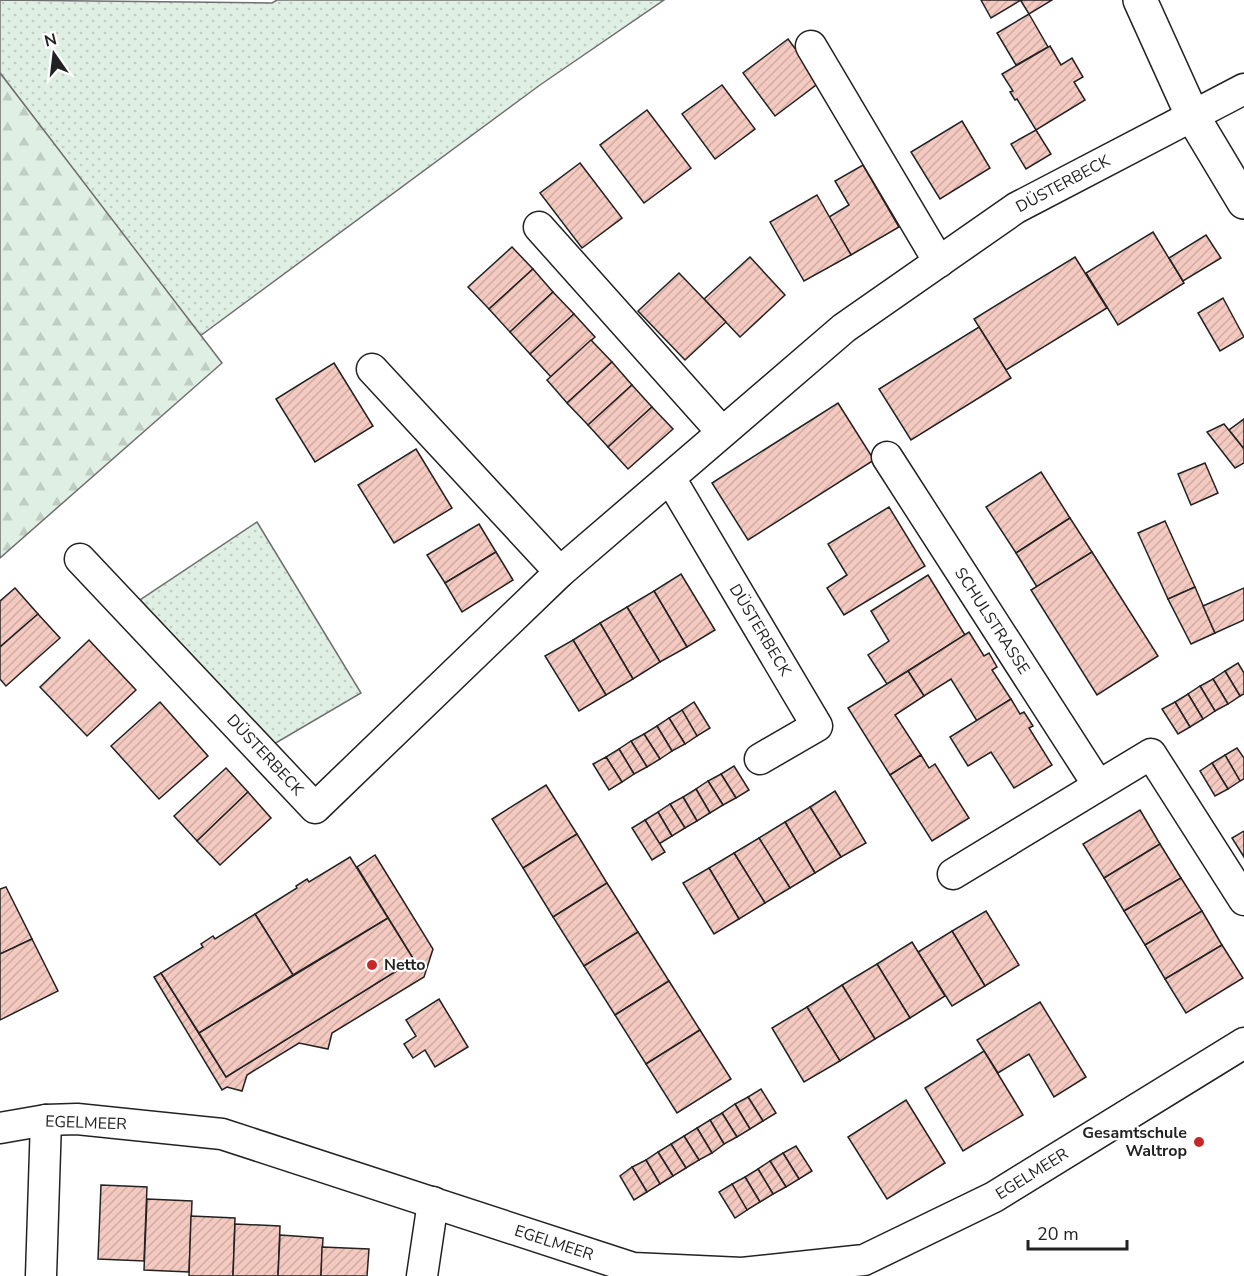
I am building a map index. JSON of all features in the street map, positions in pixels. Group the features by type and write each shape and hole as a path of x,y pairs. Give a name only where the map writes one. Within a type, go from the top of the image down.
{"street":[{"path":"1140,0 1193,117 1244,202"},
{"path":"811,46 939,262"},
{"name":"DÜSTERBECK","path":"80,559 315,808 560,572 844,328 1016,208 1244,89"},
{"path":"539,227 722,432"},
{"path":"372,369 560,572"},
{"name":"SCHULSTRASSE","path":"887,457 1098,785"},
{"name":"DÜSTERBECK","path":"670,478 817,726 760,759"},
{"path":"953,874 1151,753 1244,900"},
{"name":"EGELMEER","path":"0,1128 46,1120 77,1119 222,1134 633,1268 742,1273 869,1268 994,1197 1244,1042"},
{"path":"41,1276 46,1120"},
{"path":"422,1276 433,1202"}],"green space":[{"path":"0,0 272,3 277,0 664,0 540,85 200,336 0,73"},
{"path":"0,73 222,363 0,558"},
{"path":"257,522 361,693 274,744 140,600"}],"building":[{"path":"981,0 1021,0 991,18"},
{"path":"1052,0 1029,14 1021,1"},
{"path":"1029,14 1048,47 1016,65 997,33"},
{"path":"788,39 820,82 775,116 743,73"},
{"path":"1050,46 1061,65 1072,58 1083,77 1074,82 1085,100 1036,130 1017,99 1015,100 1010,92 1013,91 1002,74"},
{"path":"722,85 755,129 715,159 682,114"},
{"path":"647,110 691,168 644,203 600,145"},
{"path":"962,121 990,168 940,199 911,152"},
{"path":"1036,130 1051,154 1026,169 1011,144"},
{"path":"580,163 622,218 582,248 540,193"},
{"path":"863,165 899,227 851,255 829,217 849,205 835,181"},
{"path":"817,195 851,255 804,281 770,222"},
{"path":"1153,232 1184,283 1118,325 1086,273"},
{"path":"1206,235 1221,258 1183,281 1169,258"},
{"path":"512,247 533,269 489,309 468,287"},
{"path":"750,257 785,295 740,337 704,299"},
{"path":"1075,257 1107,308 1006,370 974,319"},
{"path":"533,269 553,292 510,332 489,309"},
{"path":"679,273 726,322 685,360 638,311"},
{"path":"553,292 574,314 530,354 510,332"},
{"path":"1223,298 1244,337 1220,351 1198,313"},
{"path":"574,314 595,337 551,377 530,354"},
{"path":"979,327 1011,378 911,440 879,389"},
{"path":"591,340 612,362 567,403 547,380"},
{"path":"612,362 632,385 588,425 567,403"},
{"path":"334,363 373,426 315,462 276,399"},
{"path":"632,385 652,407 608,447 588,425"},
{"path":"838,403 874,460 748,540 712,483"},
{"path":"652,407 673,429 628,469 608,447"},
{"path":"1244,419 1244,449 1229,430"},
{"path":"1224,424 1244,449 1244,463 1235,468 1207,432"},
{"path":"416,449 452,508 394,543 358,485"},
{"path":"1205,463 1218,493 1191,505 1178,474"},
{"path":"1041,472 1070,518 1016,553 986,507"},
{"path":"889,507 925,566 844,615 827,588 847,575 828,544"},
{"path":"1070,518 1092,552 1037,587 1016,553"},
{"path":"1165,521 1195,587 1168,599 1138,533"},
{"path":"479,524 496,552 445,583 427,555"},
{"path":"496,552 513,580 462,612 445,583"},
{"path":"1092,552 1158,656 1097,695 1031,590"},
{"path":"681,574 715,630 687,647 654,591"},
{"path":"928,575 965,635 887,684 868,655 889,641 871,611"},
{"path":"1195,587 1215,633 1191,644 1168,599"},
{"path":"15,588 38,614 0,647 0,601"},
{"path":"1244,588 1244,620 1215,633 1203,606"},
{"path":"654,591 687,647 660,662 627,607"},
{"path":"627,607 660,662 633,679 600,623"},
{"path":"38,614 60,638 6,686 0,679 0,647"},
{"path":"600,623 633,679 606,695 573,640"},
{"path":"969,632 984,656 989,653 997,667 992,670 1011,699 977,721 951,679 924,696 908,671"},
{"path":"89,640 136,690 87,736 40,687"},
{"path":"573,640 606,695 579,711 545,656"},
{"path":"1238,663 1244,673 1244,694 1240,696 1225,671"},
{"path":"908,671 924,696 895,715 921,755 890,775 848,708"},
{"path":"1225,671 1240,696 1228,704 1213,679"},
{"path":"1213,679 1228,704 1215,711 1200,686"},
{"path":"1200,686 1215,711 1203,719 1188,694"},
{"path":"1188,694 1203,719 1190,727 1175,702"},
{"path":"1011,699 1020,714 1024,712 1033,726 1029,728 1052,765 1014,788 991,752 968,766 950,737"},
{"path":"160,702 208,756 159,799 111,746"},
{"path":"694,702 710,728 697,736 682,710"},
{"path":"1175,702 1190,727 1178,734 1162,709"},
{"path":"682,710 697,736 685,744 669,718"},
{"path":"669,718 685,744 672,751 657,726"},
{"path":"657,726 672,751 660,759 644,734"},
{"path":"644,734 660,759 647,767 631,741"},
{"path":"631,741 647,767 634,774 619,749"},
{"path":"1237,748 1244,758 1244,779 1240,781 1225,755"},
{"path":"619,749 634,774 622,782 606,757"},
{"path":"921,755 929,768 935,764 969,818 932,841 890,775"},
{"path":"1225,755 1240,781 1228,789 1212,763"},
{"path":"606,757 622,782 609,790 593,764"},
{"path":"1212,763 1228,789 1215,796 1200,771"},
{"path":"734,766 749,790 736,798 721,774"},
{"path":"226,768 248,792 197,841 174,816"},
{"path":"721,774 736,798 723,805 708,781"},
{"path":"708,781 723,805 710,813 696,789"},
{"path":"546,785 577,834 523,868 492,819"},
{"path":"696,789 710,813 697,821 683,797"},
{"path":"835,791 866,843 841,857 810,807"},
{"path":"248,792 271,818 220,865 197,841"},
{"path":"683,797 697,821 685,828 670,804"},
{"path":"670,804 685,828 672,836 658,812"},
{"path":"810,807 841,857 815,873 785,822"},
{"path":"1140,810 1160,844 1104,878 1083,844"},
{"path":"658,812 672,836 659,844 645,820"},
{"path":"645,820 665,852 652,860 632,828"},
{"path":"785,822 815,873 790,888 759,838"},
{"path":"1244,831 1244,857 1232,838"},
{"path":"577,834 607,883 553,917 523,868"},
{"path":"759,838 790,888 765,903 734,853"},
{"path":"1160,844 1181,878 1124,911 1104,878"},
{"path":"734,853 765,903 739,919 709,868"},
{"path":"375,855 433,949 424,977 332,1033 328,1049 299,1043 247,1075 242,1091 227,1087 222,1090 154,977 161,973 226,1077 414,960 357,867"},
{"path":"350,857 388,918 293,975 255,914 297,888 296,886 307,879 309,882"},
{"path":"709,868 739,919 714,934 683,883"},
{"path":"1181,878 1202,911 1145,945 1124,911"},
{"path":"607,883 638,932 584,966 553,917"},
{"path":"6,887 32,939 0,954 0,889"},
{"path":"986,911 1019,965 985,986 952,931"},
{"path":"1202,911 1222,945 1165,979 1145,945"},
{"path":"255,914 293,975 199,1033 161,973 203,947 201,944 213,936 215,939"},
{"path":"388,918 414,960 226,1077 199,1033"},
{"path":"952,931 985,986 952,1006 918,952"},
{"path":"638,932 669,981 615,1015 584,966"},
{"path":"32,939 58,991 0,1020 0,954"},
{"path":"912,942 945,996 910,1018 877,964"},
{"path":"1222,945 1243,978 1186,1013 1165,979"},
{"path":"877,964 910,1018 875,1039 842,985"},
{"path":"669,981 700,1030 646,1064 615,1015"},
{"path":"842,985 875,1039 840,1061 807,1007"},
{"path":"439,999 468,1047 435,1067 425,1050 413,1058 404,1044 416,1036 406,1020"},
{"path":"1040,1002 1086,1077 1054,1097 1029,1054 998,1073 977,1040"},
{"path":"807,1007 840,1061 804,1082 772,1028"},
{"path":"700,1030 731,1079 677,1113 646,1064"},
{"path":"984,1051 1023,1115 963,1151 925,1088"},
{"path":"761,1089 776,1113 763,1121 748,1097"},
{"path":"748,1097 763,1121 750,1129 735,1104"},
{"path":"906,1100 945,1163 887,1199 848,1137"},
{"path":"735,1104 750,1129 737,1137 722,1113"},
{"path":"722,1113 737,1137 724,1144 710,1120"},
{"path":"710,1120 724,1144 712,1153 697,1128"},
{"path":"697,1128 712,1153 699,1160 684,1136"},
{"path":"684,1136 699,1160 686,1168 671,1144"},
{"path":"671,1144 686,1168 673,1176 658,1152"},
{"path":"796,1146 812,1171 799,1179 783,1153"},
{"path":"658,1152 673,1176 660,1184 646,1160"},
{"path":"783,1153 799,1179 786,1187 770,1161"},
{"path":"646,1160 660,1184 647,1192 632,1167"},
{"path":"770,1161 786,1187 773,1194 758,1169"},
{"path":"632,1167 647,1192 634,1200 620,1176"},
{"path":"758,1169 773,1194 760,1202 745,1177"},
{"path":"745,1177 760,1202 747,1210 732,1184"},
{"path":"732,1184 747,1210 735,1218 719,1192"},
{"path":"101,1185 147,1187 144,1261 98,1259"},
{"path":"147,1199 192,1201 189,1272 144,1270"},
{"path":"191,1216 235,1218 233,1276 189,1276"},
{"path":"235,1224 280,1226 278,1276 233,1276"},
{"path":"280,1235 323,1238 321,1276 278,1276"},
{"path":"322,1247 369,1249 367,1276 321,1276"}],"place":[{"name":"Netto","path":"372,965"},
{"name":"Gesamtschule Waltrop","path":"1199,1142"}]}
